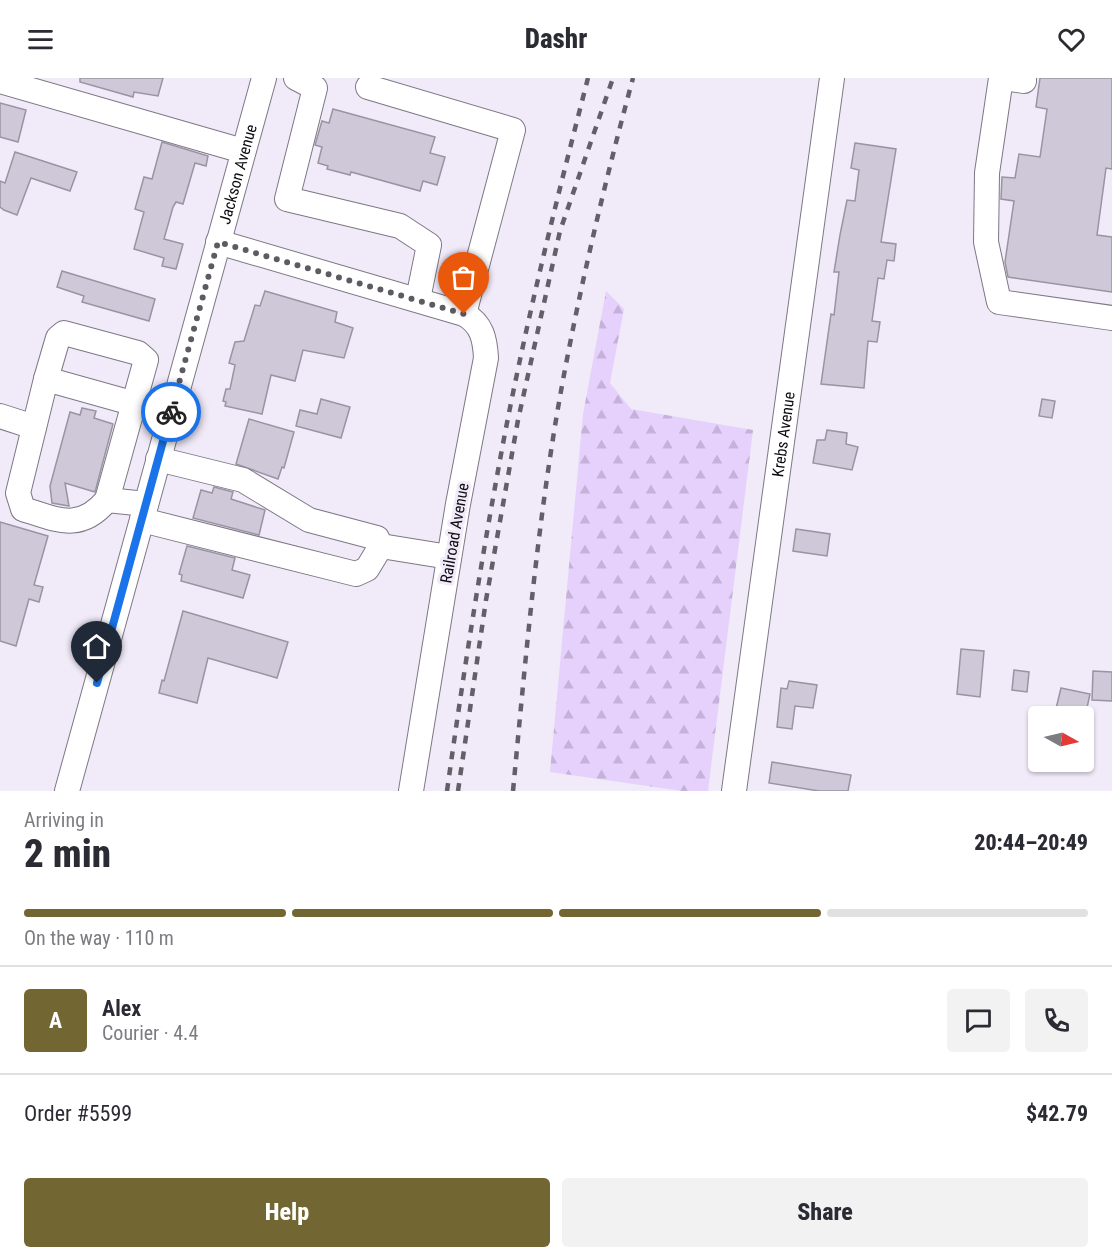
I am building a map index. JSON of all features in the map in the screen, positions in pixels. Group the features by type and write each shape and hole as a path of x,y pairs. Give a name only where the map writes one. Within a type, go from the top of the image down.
{"street":[{"name":"Jackson Avenue","path":"67,791 264,78"},
{"path":"296,78 315,88 287,199 400,226 429,245 427,301"},
{"name":"Krebs Avenue","path":"734,791 832,78"},
{"path":"1024,78 1024,81 1002,78 987,173 986,242 999,302 1112,318"},
{"path":"0,81 243,151"},
{"path":"218,242 427,301 464,314 513,130 368,87"},
{"name":"Railroad Avenue","path":"411,791 449,557 486,358 481,328 464,314"},
{"path":"64,333 143,355 145,366 107,500 89,518 61,521 23,509 18,493 46,378 58,338 64,333"},
{"path":"46,378 171,414"},
{"path":"0,417 34,427"},
{"path":"158,459 243,480 309,520 377,538 381,546"},
{"path":"107,500 356,574 366,568 381,546"},
{"path":"381,546 449,557"}],"green space":[{"path":"606,291 624,309 610,383 631,409 753,430 708,791 682,791 550,772 583,414"}],"building":[{"path":"80,78 163,78 158,96 134,92 133,97 80,82"},
{"path":"1040,78 1112,78 1112,169 1106,168 1097,235 1112,237 1112,292 1008,277 1005,262 1014,201 1001,199 1002,177 1015,178 1019,154 1040,157 1047,109 1036,107"},
{"path":"0,103 26,110 18,142 0,137"},
{"path":"333,109 435,137 430,153 445,157 437,185 423,181 420,191 351,172 350,175 327,169 328,166 318,163 322,147 315,145 322,121 329,123"},
{"path":"162,142 208,156 206,166 195,163 183,204 176,202 173,207 164,239 183,244 176,269 162,266 164,258 134,249 144,212 135,209 144,177 152,179"},
{"path":"855,143 896,149 881,242 896,244 894,261 887,260 884,279 878,278 872,321 880,322 877,342 868,341 864,388 821,384 831,314 834,315 839,272 834,272 840,235 847,200 855,201 859,170 851,168"},
{"path":"15,152 77,172 70,191 31,178 17,215 4,210 0,207 0,181 5,183"},
{"path":"62,271 155,299 149,321 82,302 84,296 57,287"},
{"path":"265,291 337,312 335,322 353,328 344,358 303,350 295,381 271,375 262,414 225,406 226,402 223,401 226,389 230,389 235,365 229,363 235,342 244,341 255,305 260,306"},
{"path":"321,399 350,407 341,438 296,426 300,410 317,414"},
{"path":"1042,399 1055,401 1052,418 1039,416"},
{"path":"82,408 96,411 94,418 113,424 95,492 65,483 69,506 52,503 50,486 70,412 80,415"},
{"path":"249,419 294,432 284,468 282,467 278,479 236,464"},
{"path":"827,430 847,433 846,444 858,447 852,470 813,463 817,440 825,440"},
{"path":"214,487 233,492 231,499 265,510 259,535 193,518 201,490 212,493"},
{"path":"0,522 48,536 34,585 43,587 39,602 29,599 16,646 0,641"},
{"path":"796,529 830,534 827,556 793,551"},
{"path":"187,546 235,558 232,570 250,575 243,598 181,581 182,575 179,574"},
{"path":"183,611 288,642 277,678 208,658 197,703 159,693"},
{"path":"961,649 984,651 980,697 957,694"},
{"path":"1014,670 1029,672 1027,692 1012,690"},
{"path":"1093,671 1112,672 1112,701 1092,700"},
{"path":"789,681 817,685 813,708 795,706 792,729 777,727 781,688 787,689"},
{"path":"1061,688 1090,694 1087,706 1057,706"},
{"path":"772,762 851,775 848,791 819,791 769,783"}],"railway":[{"path":"447,791 474,609 506,428 544,252 588,78"},
{"path":"458,791 486,600 518,420 560,231 613,78"},
{"path":"513,791 534,585 554,431 586,266 633,78"}],"way so far":[{"path":"171,412 218,242 464,314"}],"route":[{"path":"97,683 171,412"}]}
